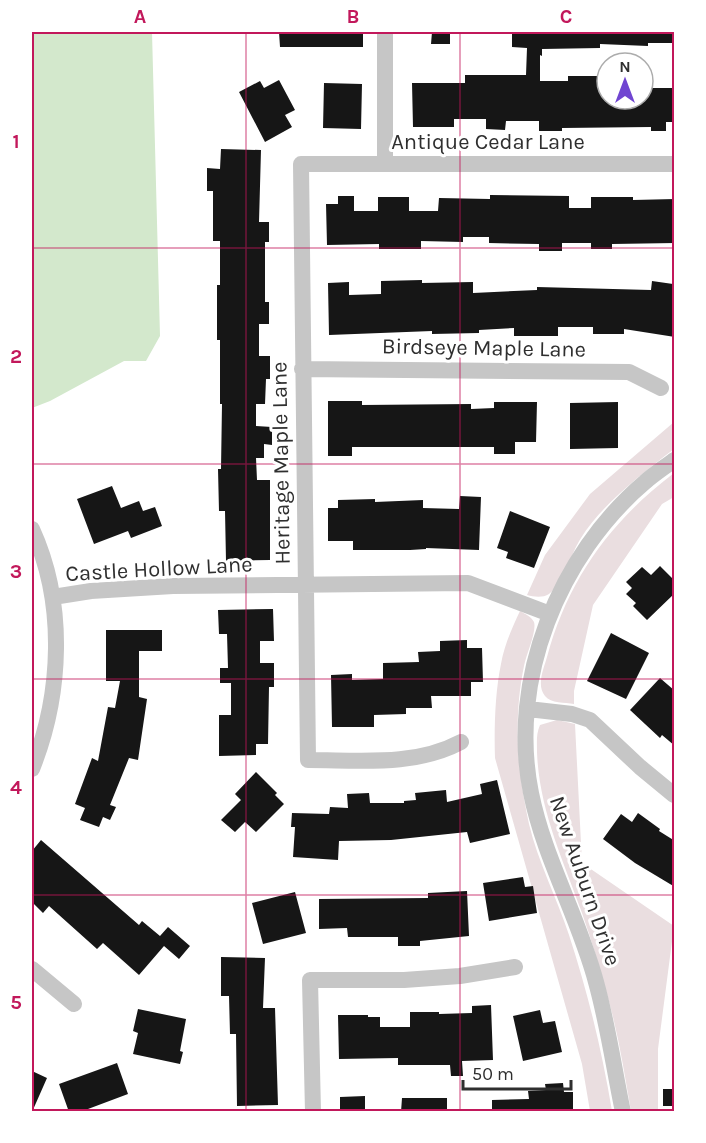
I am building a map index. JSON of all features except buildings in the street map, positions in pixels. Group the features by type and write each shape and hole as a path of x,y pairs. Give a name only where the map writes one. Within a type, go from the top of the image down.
{"street":[{"path":"385,32 386,164"},
{"name":"Antique Cedar Lane","path":"301,164 675,164"},
{"name":"Heritage Maple Lane","path":"301,164 308,760 394,760 420,757 445,750 461,742"},
{"name":"Birdseye Maple Lane","path":"303,369 629,372 662,388"},
{"name":"New Auburn Drive","path":"623,1112 596,981 543,835 531,792 526,745 528,709 540,642 564,584 591,542 612,515 645,482 675,460"},
{"path":"32,529 53,597 55,671 52,699 42,744 32,769"},
{"name":"Castle Hollow Lane","path":"53,597 91,591 143,588 468,583 550,614"},
{"path":"528,709 572,714 590,720 640,767 675,795"},
{"path":"313,1112 310,980 404,980 460,976 516,968"},
{"path":"32,969 74,1004"}],"shaded area":[{"path":"32,32 152,32 160,336 146,361 124,361 50,401 32,408"},
{"path":"674,422 674,449 649,468 600,513 581,538 555,589 544,596 527,595 545,555 590,494"},
{"path":"674,473 674,497 662,504 593,605 574,691 574,704 548,699 541,687 543,671 556,629 580,577 612,532 651,491"},
{"path":"520,611 531,618 535,626 525,661 518,718 519,757 525,804 537,852 564,921 582,979 599,1044 612,1111 590,1111 582,1064 495,758 495,711 502,657"},
{"path":"557,720 575,724 582,863 674,926 658,1049 658,1111 631,1111 617,1036 603,981 547,814 539,773 537,735 540,725"}]}
